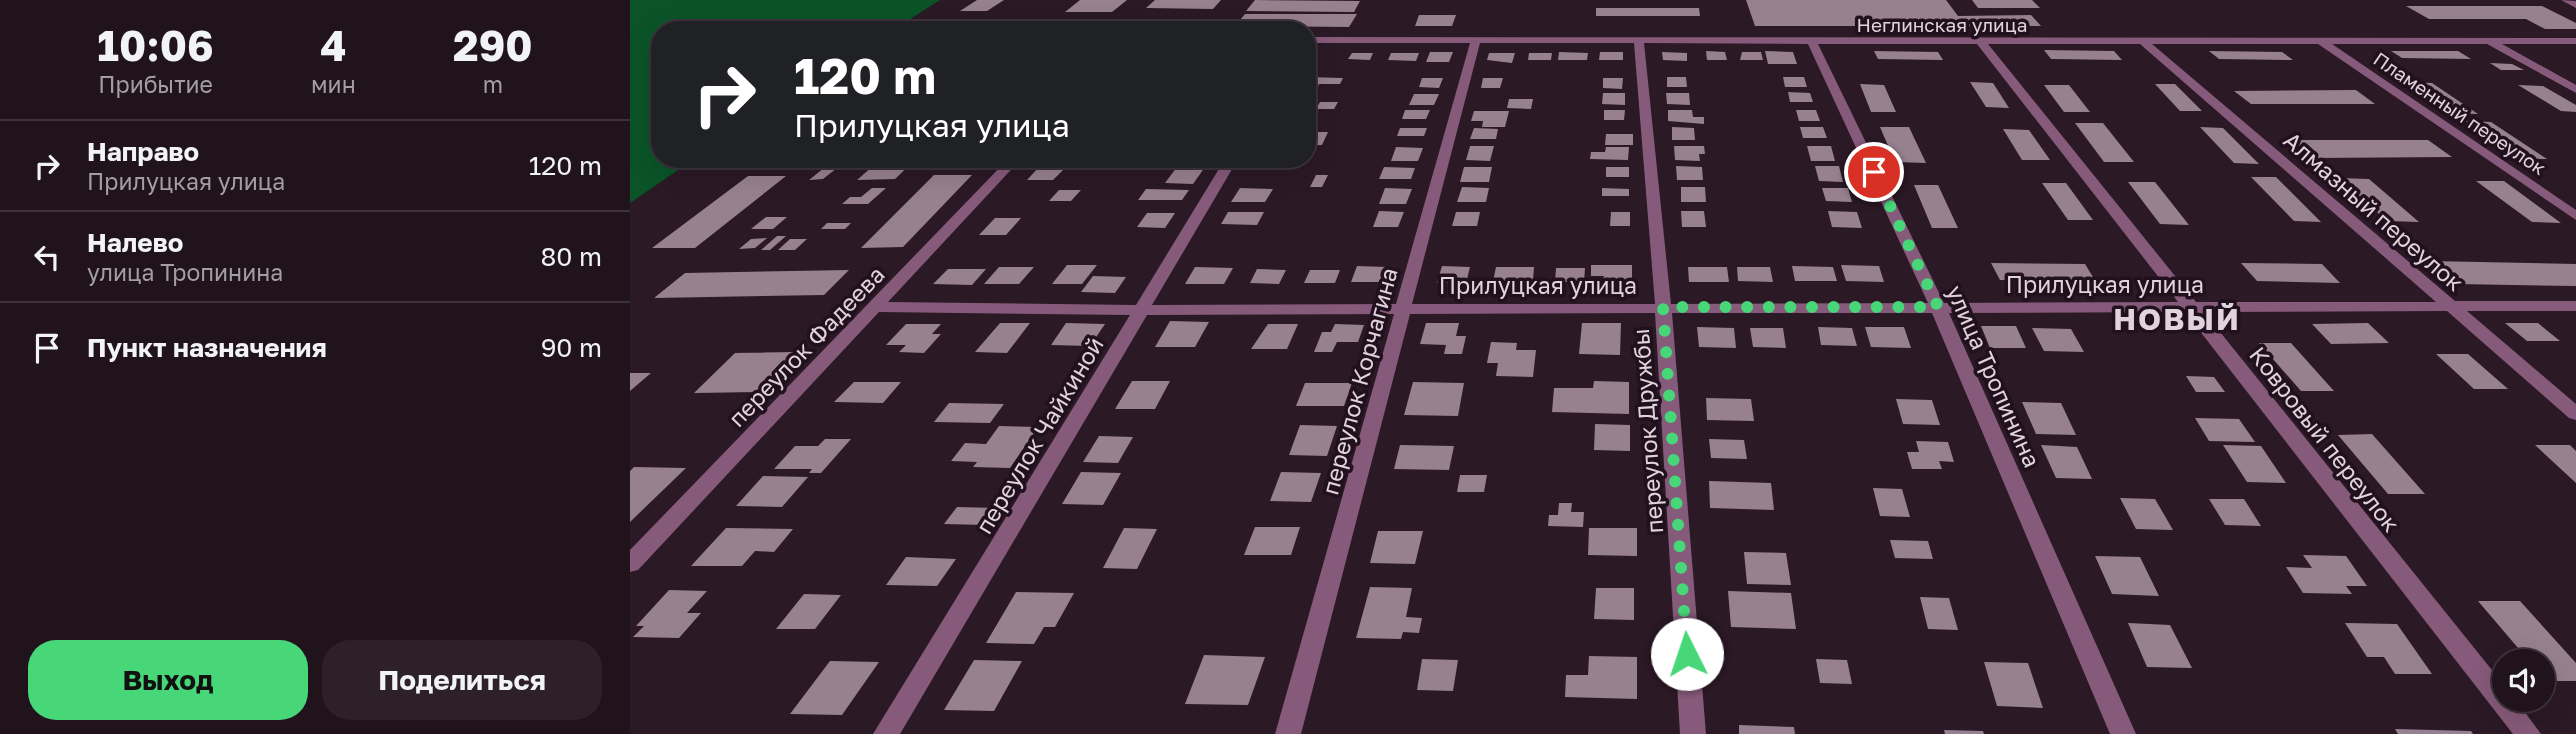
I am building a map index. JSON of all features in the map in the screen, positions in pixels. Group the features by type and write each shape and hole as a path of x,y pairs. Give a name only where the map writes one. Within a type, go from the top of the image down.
{"street":[{"path":"2566,0 2576,5"},
{"name":"Неглинская улица","path":"1316,40 2576,41"},
{"name":"переулок Корчагина","path":"1288,734 1406,307 1476,40"},
{"name":"переулок Дружбы","path":"1639,41 1663,307 1693,734"},
{"name":"улица Тропинина","path":"1812,41 1938,307 2123,734"},
{"name":"Ковровый переулок","path":"1981,41 2528,734"},
{"path":"2489,41 2576,90"},
{"name":"Алмазный переулок","path":"2144,42 2576,414"},
{"name":"Пламенный переулок","path":"2322,42 2576,216"},
{"name":"переулок Фадеева","path":"630,564 1007,168"},
{"name":"переулок Чайкиной","path":"886,734 1144,310 1227,168"},
{"name":"Прилуцкая улица","path":"877,307 1144,310 1406,307 2576,306"}],"green space":[{"path":"630,0 940,0 907,21 651,21 651,168 681,168 630,203"}],"building":[{"path":"977,0 1004,0 987,11 960,11"},
{"path":"1080,0 1127,0 1112,12 1065,12"},
{"path":"1155,0 1221,0 1213,9 1146,8"},
{"path":"1255,0 1360,1 1354,12 1246,11"},
{"path":"1746,0 1946,0 1958,16 2031,15 2041,26 1755,26"},
{"path":"1972,0 2032,0 2040,8 1978,8"},
{"path":"2406,6 2542,6 2576,23 2576,29 2545,29 2526,19 2429,19"},
{"path":"1596,8 1699,8 1700,16 1596,16"},
{"path":"1245,14 1357,14 1349,27 1316,27 1316,21 1239,21"},
{"path":"1419,15 1456,15 1452,26 1415,26"},
{"path":"2044,50 2114,51 2122,60 2051,59"},
{"path":"1706,51 1725,52 1727,60 1707,60"},
{"path":"1765,51 1793,52 1797,64 1768,64"},
{"path":"1874,51 1938,52 1943,60 1878,59"},
{"path":"2209,51 2282,52 2293,60 2219,59"},
{"path":"2391,51 2458,51 2471,59 2402,58"},
{"path":"1430,52 1453,52 1449,62 1426,62"},
{"path":"1559,52 1588,53 1587,60 1558,60"},
{"path":"1600,52 1623,52 1623,60 1599,60"},
{"path":"1662,52 1687,53 1687,61 1663,60"},
{"path":"1742,52 1761,52 1763,60 1740,60"},
{"path":"1352,53 1373,53 1370,60 1348,59"},
{"path":"1391,53 1419,53 1416,61 1388,60"},
{"path":"1489,53 1515,53 1512,63 1487,60"},
{"path":"1529,53 1552,53 1551,60 1528,60"},
{"path":"2490,63 2512,64 2524,70 2501,70"},
{"path":"1316,77 1343,78 1340,84 1319,84 1317,88"},
{"path":"1667,77 1686,77 1687,87 1667,87"},
{"path":"1783,77 1804,77 1807,87 1785,87"},
{"path":"1422,78 1443,78 1439,88 1419,87"},
{"path":"1483,78 1503,78 1500,88 1481,88"},
{"path":"1603,78 1623,78 1622,89 1603,88"},
{"path":"1970,82 1993,83 2009,108 1986,107"},
{"path":"2407,82 2432,83 2478,114 2452,113"},
{"path":"1860,84 1884,85 1896,112 1871,112"},
{"path":"2155,84 2175,84 2202,111 2180,111"},
{"path":"2044,85 2069,85 2090,112 2064,112"},
{"path":"2518,85 2543,86 2576,105 2576,112 2561,111"},
{"path":"2356,90 2375,104 2251,104 2234,91"},
{"path":"1788,92 1810,93 1813,102 1790,102"},
{"path":"1603,93 1625,93 1625,105 1602,104"},
{"path":"1666,93 1689,93 1690,105 1667,104"},
{"path":"1414,94 1439,94 1434,105 1409,105"},
{"path":"1509,99 1533,99 1531,109 1507,108"},
{"path":"1320,102 1338,102 1334,109 1316,109"},
{"path":"1405,110 1430,110 1426,119 1402,119"},
{"path":"1604,110 1625,110 1624,120 1604,120"},
{"path":"1668,110 1692,110 1693,117 1704,117 1704,124 1668,121"},
{"path":"1796,110 1816,110 1820,121 1799,121"},
{"path":"1474,111 1509,111 1505,127 1482,127 1483,121 1471,121"},
{"path":"2465,121 2491,122 2547,159 2519,159"},
{"path":"2075,123 2103,123 2134,162 2104,162"},
{"path":"1672,127 1694,128 1695,140 1672,140"},
{"path":"1800,127 1823,127 1827,138 1803,138"},
{"path":"1880,127 1909,127 1926,163 1895,162"},
{"path":"2200,127 2223,128 2259,164 2234,163"},
{"path":"1400,128 1427,128 1424,136 1397,136"},
{"path":"1474,128 1498,129 1496,139 1470,139"},
{"path":"2003,129 2029,130 2050,160 2022,160"},
{"path":"1316,132 1328,132 1322,145 1316,145"},
{"path":"1606,134 1633,134 1633,145 1605,145"},
{"path":"2292,140 2428,140 2452,157 2313,158"},
{"path":"1470,146 1494,146 1490,161 1466,160"},
{"path":"1674,146 1704,146 1705,154 1699,154 1700,161 1675,160"},
{"path":"1807,146 1831,146 1835,161 1811,161"},
{"path":"1396,147 1423,148 1418,161 1391,161"},
{"path":"1606,147 1629,147 1628,160 1590,159 1591,152 1605,152"},
{"path":"1676,166 1702,167 1703,180 1677,180"},
{"path":"1815,166 1839,166 1843,182 1819,181"},
{"path":"1384,167 1415,168 1411,179 1379,179"},
{"path":"1464,167 1492,167 1489,182 1460,182"},
{"path":"1606,167 1629,167 1629,177 1606,177"},
{"path":"824,168 837,168 823,179 809,180"},
{"path":"871,168 907,168 895,179 857,180"},
{"path":"1038,168 1065,168 1053,180 1027,180"},
{"path":"1176,168 1204,168 1193,184 1165,183"},
{"path":"934,175 972,175 903,247 861,248"},
{"path":"1316,175 1328,175 1322,187 1310,187"},
{"path":"748,176 786,176 695,248 652,248"},
{"path":"2251,177 2276,177 2321,222 2294,221"},
{"path":"2338,178 2369,179 2419,222 2387,221"},
{"path":"2476,181 2504,181 2561,223 2532,222"},
{"path":"2128,182 2155,182 2189,225 2160,224"},
{"path":"2042,183 2066,183 2093,220 2068,220"},
{"path":"1914,185 1938,185 1958,228 1932,228"},
{"path":"1462,187 1489,188 1486,202 1457,202"},
{"path":"1681,187 1705,187 1706,202 1681,202"},
{"path":"872,188 886,188 868,204 842,204 850,197 861,197"},
{"path":"1240,188 1273,189 1265,202 1231,202"},
{"path":"1385,188 1412,189 1406,204 1379,204"},
{"path":"1602,188 1629,189 1629,196 1602,196"},
{"path":"1822,188 1848,188 1852,202 1826,201"},
{"path":"1146,189 1189,190 1182,200 1138,200"},
{"path":"1059,190 1081,190 1071,201 1049,201"},
{"path":"1379,211 1404,212 1398,227 1373,227"},
{"path":"1681,211 1704,211 1706,227 1682,227"},
{"path":"1828,211 1857,212 1862,228 1832,227"},
{"path":"1228,212 1264,212 1257,225 1221,224"},
{"path":"1456,212 1480,212 1477,226 1452,226"},
{"path":"1611,212 1630,212 1630,226 1610,226"},
{"path":"1147,213 1175,213 1165,228 1137,227"},
{"path":"766,217 787,217 773,229 751,229"},
{"path":"995,218 1021,218 1006,235 979,235"},
{"path":"827,223 851,223 845,229 821,229"},
{"path":"777,236 786,236 770,250 761,250"},
{"path":"767,238 755,248 739,249 751,239"},
{"path":"790,239 807,239 795,250 778,250"},
{"path":"2430,261 2576,264 2576,286 2456,284"},
{"path":"1991,263 2085,264 2096,282 2000,280"},
{"path":"2241,263 2322,264 2340,283 2257,281"},
{"path":"1067,265 1097,265 1082,284 1052,284"},
{"path":"1591,265 1632,265 1632,282 1603,281 1604,276 1591,276"},
{"path":"1841,265 1879,266 1884,282 1846,281"},
{"path":"1357,266 1386,267 1381,282 1351,282"},
{"path":"1442,266 1470,267 1466,283 1437,283"},
{"path":"1792,266 1833,267 1837,281 1795,281"},
{"path":"999,267 1034,267 1019,284 984,284"},
{"path":"1195,267 1233,268 1224,284 1185,284"},
{"path":"1496,267 1534,267 1533,281 1493,281"},
{"path":"1688,267 1727,267 1729,282 1689,282"},
{"path":"1737,267 1770,267 1773,282 1738,281"},
{"path":"1556,268 1585,268 1584,282 1555,282"},
{"path":"948,269 986,269 972,285 933,284"},
{"path":"1257,269 1286,270 1279,284 1250,283"},
{"path":"849,270 824,295 654,298 685,273"},
{"path":"1310,270 1340,270 1335,283 1304,283"},
{"path":"1093,276 1126,277 1115,293 1081,292"},
{"path":"1170,321 1209,322 1195,347 1155,347"},
{"path":"1000,323 1030,323 1007,353 975,352"},
{"path":"1066,323 1105,324 1090,346 1051,345"},
{"path":"1426,323 1459,323 1456,336 1466,336 1462,354 1444,354 1446,345 1420,344"},
{"path":"1582,323 1621,323 1620,355 1579,354"},
{"path":"2368,323 2389,343 2331,344 2312,324"},
{"path":"2505,323 2538,323 2560,341 2527,341"},
{"path":"906,324 941,324 932,334 941,334 924,353 899,352 906,345 886,345"},
{"path":"1268,324 1298,324 1287,349 1251,349"},
{"path":"1335,324 1364,325 1358,342 1337,342 1332,352 1314,352 1322,332 1331,332"},
{"path":"1981,326 2016,326 2026,348 1990,348"},
{"path":"1697,327 1734,328 1736,348 1699,347"},
{"path":"1818,327 1852,328 1857,346 1821,345"},
{"path":"1865,327 1904,327 1911,348 1871,347"},
{"path":"1750,328 1783,328 1786,348 1753,347"},
{"path":"2032,328 2071,329 2084,352 2044,351"},
{"path":"1491,342 1517,343 1516,350 1536,350 1533,377 1496,376 1498,363 1487,363"},
{"path":"2259,343 2291,343 2334,391 2301,391"},
{"path":"796,352 758,392 694,393 735,353"},
{"path":"2436,354 2468,354 2508,389 2474,389"},
{"path":"630,373 651,373 630,391"},
{"path":"2186,376 2214,377 2225,392 2196,392"},
{"path":"1132,381 1170,381 1155,409 1115,409"},
{"path":"1594,381 1629,382 1629,414 1552,412 1554,388 1593,388"},
{"path":"854,382 901,382 883,403 834,402"},
{"path":"1413,382 1464,383 1458,416 1404,415"},
{"path":"1305,383 1352,383 1344,406 1296,406"},
{"path":"1706,398 1751,399 1754,421 1707,420"},
{"path":"1896,399 1932,400 1940,425 1903,424"},
{"path":"2022,402 2061,403 2076,435 2036,434"},
{"path":"949,403 1004,404 990,423 934,422"},
{"path":"2195,418 2239,419 2255,442 2209,441"},
{"path":"1595,424 1630,425 1630,451 1594,450"},
{"path":"1300,425 1337,426 1327,456 1289,455"},
{"path":"999,426 1038,427 1010,468 973,467 977,462 951,461 965,443 986,444"},
{"path":"2372,434 2425,494 2388,494 2338,435"},
{"path":"1099,436 1133,437 1118,463 1083,462"},
{"path":"825,439 851,439 821,473 809,473 812,469 774,469 795,446 818,446"},
{"path":"1709,439 1744,440 1747,459 1711,458"},
{"path":"1916,441 1948,442 1954,462 1939,461 1942,469 1912,469 1907,452 1919,452"},
{"path":"1400,445 1454,446 1449,470 1394,469"},
{"path":"2041,445 2077,447 2092,479 2056,478"},
{"path":"2223,445 2261,446 2286,483 2247,482"},
{"path":"2535,445 2570,445 2576,451 2576,483"},
{"path":"634,467 686,468 630,522 630,471"},
{"path":"1081,472 1121,473 1103,505 1062,504"},
{"path":"1281,472 1321,473 1311,502 1270,501"},
{"path":"1460,475 1487,475 1484,492 1457,492"},
{"path":"763,476 808,477 782,507 736,506"},
{"path":"1709,481 1771,483 1774,510 1710,508"},
{"path":"1873,488 1902,489 1910,517 1880,516"},
{"path":"2120,498 2155,499 2173,530 2136,529"},
{"path":"2209,499 2244,499 2261,526 2225,525"},
{"path":"1559,503 1572,503 1571,512 1584,512 1583,527 1548,526 1549,515 1558,515"},
{"path":"957,507 997,508 986,525 944,524"},
{"path":"1255,527 1300,527 1291,555 1244,555"},
{"path":"726,528 793,529 774,552 755,551 742,566 691,566"},
{"path":"1124,528 1157,529 1137,569 1103,568"},
{"path":"1589,528 1637,528 1637,556 1588,555"},
{"path":"1378,531 1423,531 1415,564 1370,563"},
{"path":"1890,540 1928,541 1933,559 1895,558"},
{"path":"1744,552 1786,553 1791,585 1747,584"},
{"path":"2303,555 2346,556 2367,586 2346,586 2352,594 2303,593 2286,567 2312,568"},
{"path":"2095,556 2140,557 2159,596 2112,594"},
{"path":"906,557 956,559 937,586 886,585"},
{"path":"1370,587 1412,588 1406,617 1422,618 1419,633 1403,632 1401,639 1356,638"},
{"path":"1596,588 1634,588 1634,620 1594,619"},
{"path":"669,590 707,591 687,613 701,613 679,638 633,637 644,626 636,626"},
{"path":"1728,591 1791,593 1796,629 1731,627"},
{"path":"1016,592 1074,593 1055,627 1044,627 1034,644 986,643"},
{"path":"804,594 841,595 815,629 776,629"},
{"path":"1920,597 1949,598 1958,630 1928,629"},
{"path":"2478,601 2520,601 2576,663 2576,681 2555,681 2555,649 2519,649"},
{"path":"2128,623 2170,625 2192,668 2147,667"},
{"path":"2345,623 2397,624 2432,674 2395,674 2384,657 2367,657"},
{"path":"1204,655 1265,657 1248,705 1185,704"},
{"path":"1589,656 1637,657 1637,699 1565,697 1566,675 1588,675"},
{"path":"1422,659 1458,660 1453,691 1417,690"},
{"path":"1816,659 1847,660 1852,684 1820,683"},
{"path":"974,660 1022,661 994,711 944,710"},
{"path":"830,661 879,662 842,715 790,714"},
{"path":"1984,662 2028,663 2043,708 1997,706"},
{"path":"1739,725 1794,727 1795,734 1739,734"},
{"path":"2395,729 2471,731 2473,734 2398,734"},
{"path":"1944,730 1983,731 1984,734 1945,734"}],"district":[{"name":"НОВЫЙ","path":"2177,319"}],"route":[{"path":"1687,654 1663,307 1938,307 1874,172"}]}
